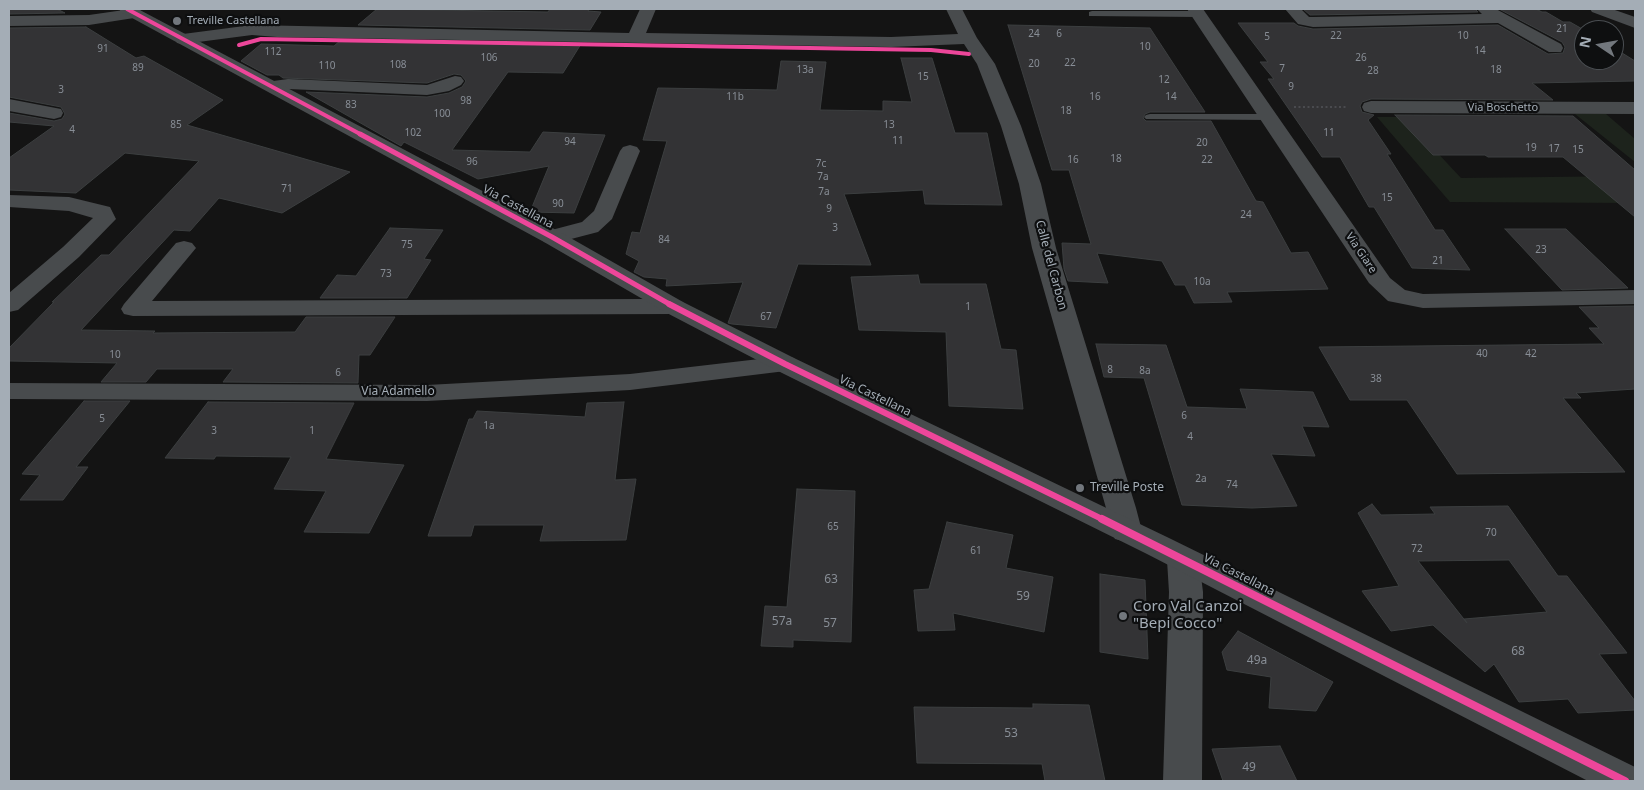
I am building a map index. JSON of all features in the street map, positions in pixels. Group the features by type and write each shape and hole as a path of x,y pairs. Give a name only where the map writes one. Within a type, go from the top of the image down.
{"street":[{"path":"635,38 648,9"},
{"name":"Calle del Carbon","path":"954,9 969,40 982,54 1011,126 1030,184 1044,248 1121,508 1126,531"},
{"path":"1293,9 1304,21 1313,22 1500,18"},
{"path":"1485,9 1555,48"},
{"path":"1598,9 1635,24"},
{"path":"9,21 89,20 131,11"},
{"name":"Via Castellana","path":"131,11 552,237 674,307 1625,781"},
{"name":"Via Giare","path":"1196,11 1381,283 1397,296 1423,301 1635,297"},
{"path":"184,39 239,30 891,42 969,40"},
{"path":"210,53 213,49 230,41 277,32"},
{"path":"272,86 288,84 427,90 443,87 455,81"},
{"path":"9,104 54,113"},
{"name":"Via Boschetto","path":"1371,108 1635,108"},
{"path":"1614,108 1635,122"},
{"name":"Via Castellana","path":"552,237 590,227 604,214 630,151"},
{"path":"9,201 69,204 102,212 105,219 71,252 9,305"},
{"path":"184,248 134,309 674,307"},
{"name":"Via Adamello","path":"9,391 427,393 630,382 785,364"},
{"name":"Via Castellana","path":"1183,560 1186,592 1183,781"}],"lane":[{"path":"1092,14 1196,11"},
{"path":"1150,116 1268,117"}],"path":[{"path":"1289,107 1371,108"}],"shaded area":[{"path":"1575,114 1606,114 1635,139 1635,162"},
{"path":"1377,117 1404,117 1461,178 1635,176 1635,203 1450,202"}],"building":[{"path":"9,9 57,9 65,13 9,14"},
{"path":"377,9 548,12 550,9 589,9 588,11 601,12 590,30 358,25"},
{"path":"1303,9 1475,9 1478,12 1310,15"},
{"path":"1499,9 1536,9 1546,12 1563,22 1570,22 1574,24 1574,70 1624,70 1624,54 1635,61 1635,81 1532,83 1553,100 1371,99 1362,102 1360,106 1362,112 1374,115 1368,120 1391,154 1387,154 1435,230 1443,230 1470,270 1412,268 1374,207 1369,207 1340,157 1322,157 1268,79 1274,79 1260,62 1268,62 1238,23 1294,23 1298,26 1313,29 1498,25 1548,54 1563,53 1565,47 1562,42"},
{"path":"1008,25 1150,28 1205,112 1150,112 1145,114 1143,118 1146,121 1211,121 1256,201 1263,202 1291,253 1308,252 1328,289 1227,292 1232,302 1194,303 1185,285 1175,285 1162,261 1097,253 1108,283 1068,281 1064,269 1062,243 1091,244 1069,170 1052,170"},
{"path":"86,27 136,58 144,56 223,100 187,125 350,172 282,213 219,198 190,231 174,230 81,330 155,331 153,333 295,332 306,317 395,317 370,355 359,355 358,383 223,382 233,369 157,369 146,382 101,382 117,363 9,361 9,348 54,302 52,302 101,255 109,255 199,161 125,153 76,193 9,190 9,158 54,126 9,122 9,113 54,121 62,119 65,114 61,107 9,97 9,28"},
{"path":"341,40 581,44 563,73 508,72 452,150 530,152 543,132 605,135 574,213 530,212 549,166 478,179 404,142 401,146 306,92 427,97 449,93 462,87 466,81 461,75 454,74 427,83 283,78 279,75 267,75 241,61 261,44 334,46"},
{"path":"901,58 932,58 955,133 987,133 1002,205 925,204 923,190 844,194 871,265 798,264 776,328 728,323 743,282 666,286 667,279 644,277 634,272 639,261 626,254 632,232 640,233 667,141 643,140 658,88 777,90 781,61 826,62 820,110 883,111 883,101 912,102"},
{"path":"1395,115 1573,116 1635,170 1635,217 1563,157 1433,155"},
{"path":"390,228 443,230 424,259 431,260 407,298 320,298 337,275 356,276"},
{"path":"1505,229 1566,229 1628,288 1562,290"},
{"path":"918,275 920,284 986,284 1001,349 1016,350 1023,409 949,406 946,332 859,330 851,277"},
{"path":"1635,306 1635,389 1576,393 1581,398 1563,398 1625,472 1457,474 1407,400 1350,400 1319,347 1604,344 1589,328 1599,328 1579,307"},
{"path":"1096,344 1166,345 1187,407 1247,409 1240,389 1313,392 1329,427 1302,426 1315,456 1271,454 1297,506 1252,508 1182,505 1144,378 1104,377"},
{"path":"84,401 130,401 76,467 88,467 63,500 20,500 40,475 22,474"},
{"path":"208,402 354,403 326,459 404,465 369,533 304,532 326,491 274,489 291,457 216,456 214,459 165,458"},
{"path":"624,402 615,480 636,479 626,540 540,541 544,525 474,525 471,536 428,536 469,419 473,419 477,411 585,417 587,403"},
{"path":"797,489 855,491 851,642 793,640 793,647 761,646 765,606 787,607"},
{"path":"1372,504 1381,515 1435,514 1430,507 1508,506 1558,576 1567,576 1627,653 1599,654 1635,701 1635,710 1578,713 1568,699 1519,702 1494,664 1485,672 1433,625 1391,631 1362,591 1399,586 1358,513","holes":["1509,560 1547,612 1464,619 1467,623 1418,561"]},
{"path":"947,522 1013,535 1006,568 1053,577 1044,632 953,613 955,630 918,631 914,590 929,589"},
{"name":"Coro Val Canzoi \"Bepi Cocco\"","path":"1100,574 1145,580 1148,659 1100,652"},
{"path":"1238,631 1333,682 1316,711 1269,708 1271,677 1227,670 1222,652"},
{"path":"1033,704 1089,705 1105,781 1045,781 1042,764 917,763 914,707 1033,708"},
{"path":"1280,746 1297,781 1223,781 1212,749"}],"cycle path":[{"path":"127,9 552,237 674,307 785,364 1158,546 1625,781"},
{"path":"239,45 261,39 931,50 969,54"}],"place":[{"name":"Treville Castellana","path":"177,21"},
{"name":"Treville Poste","path":"1080,488"},
{"name":"Coro Val Canzoi \"Bepi Cocco\"","path":"1123,616"}]}
